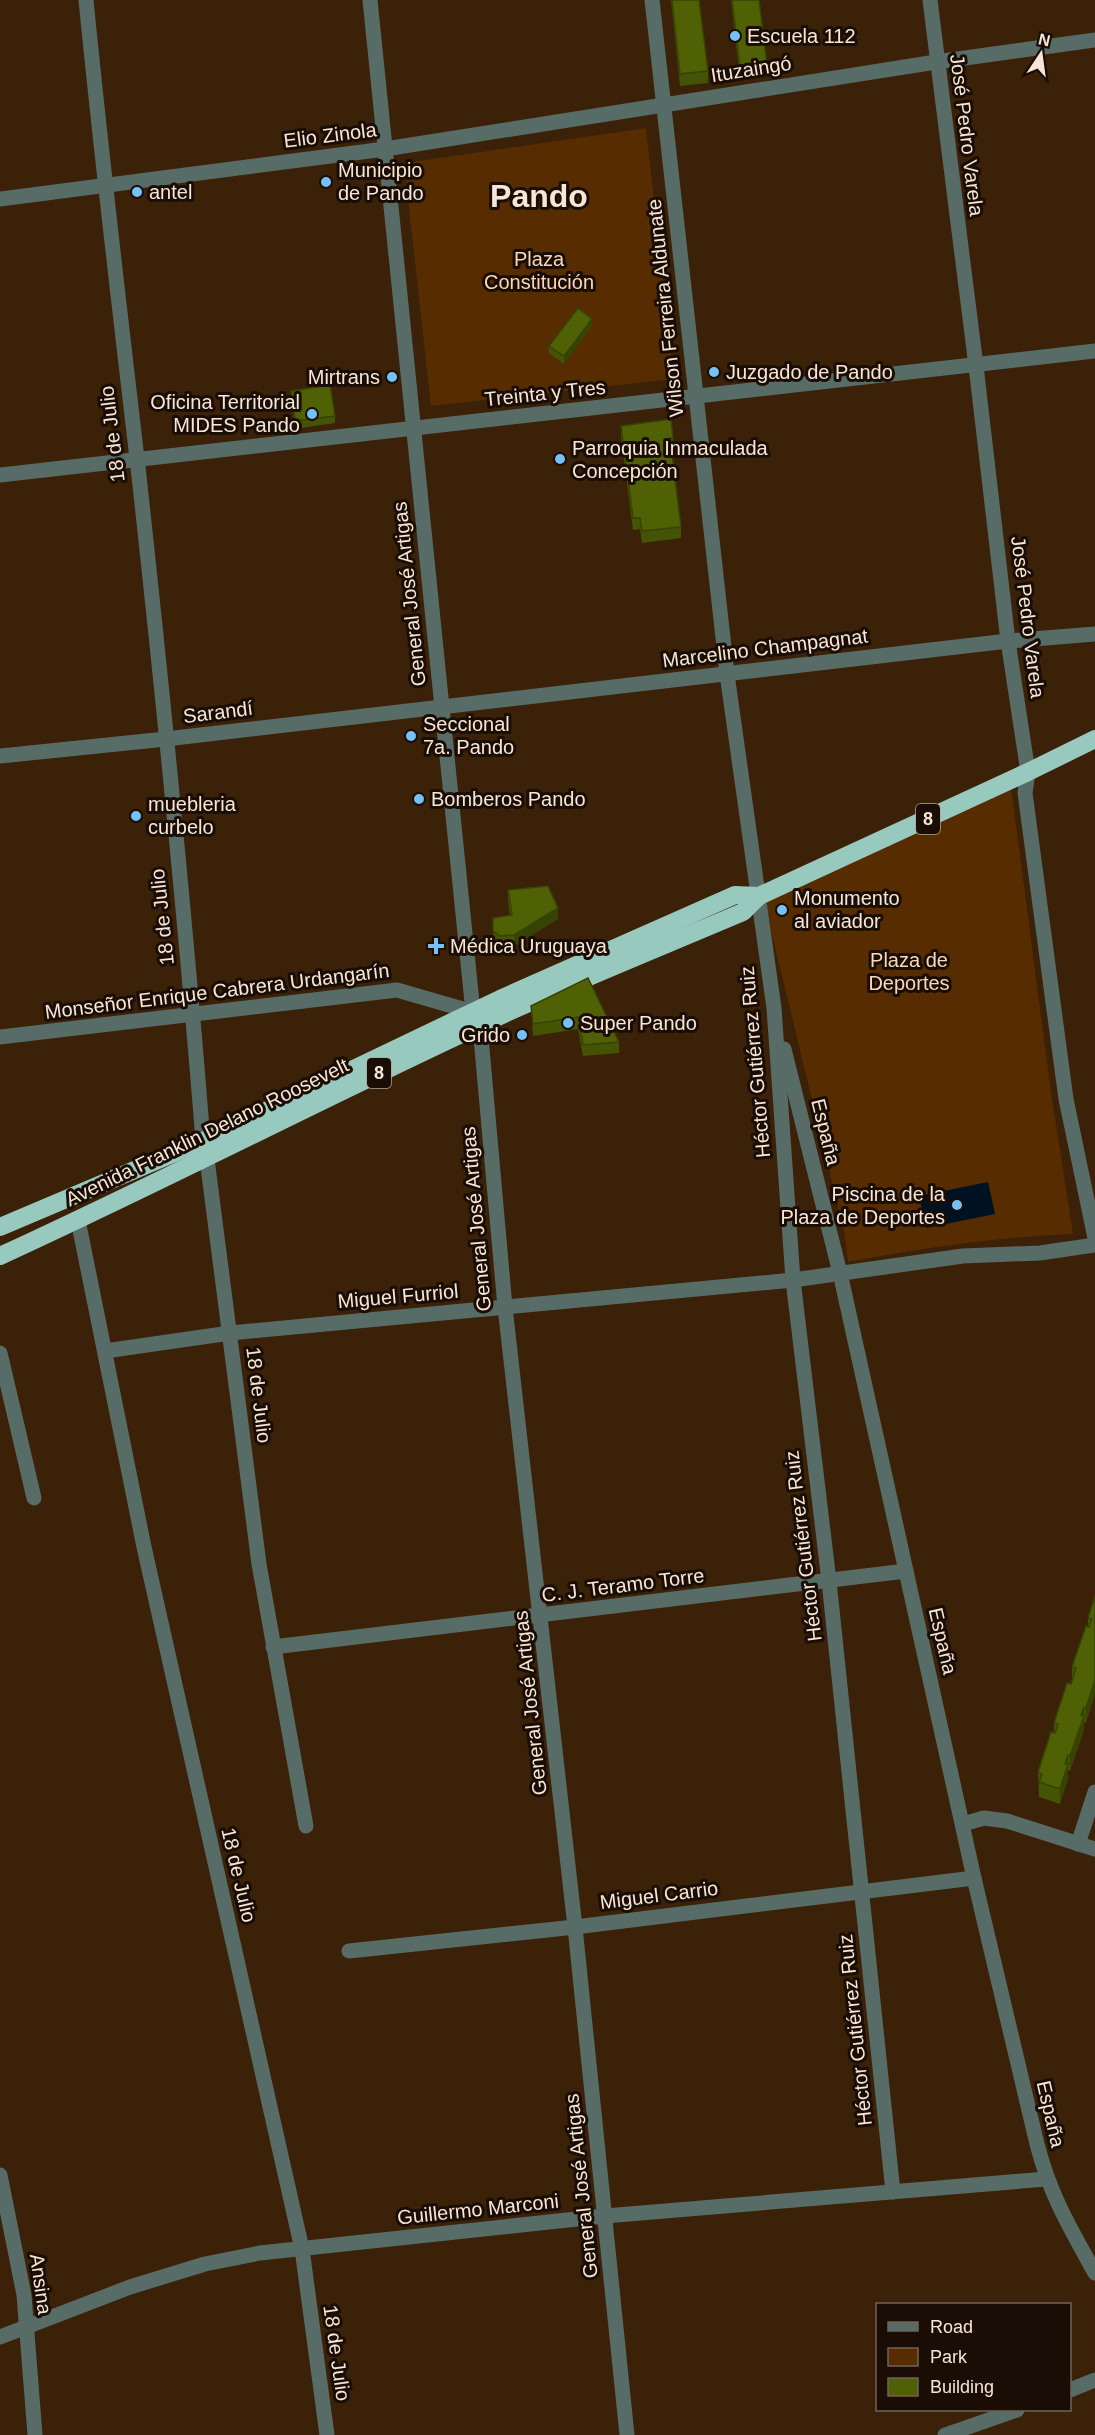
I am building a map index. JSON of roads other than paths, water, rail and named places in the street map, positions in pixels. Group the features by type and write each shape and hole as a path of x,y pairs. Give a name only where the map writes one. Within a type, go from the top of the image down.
{"highway":[{"name":"Avenida Franklin Delano Roosevelt","path":"0,1227 202,1141 476,1019 743,912 759,896 1095,739"},
{"name":"Avenida Franklin Delano Roosevelt","path":"0,1256 207,1159 476,1019"}],"street":[{"name":"18 de Julio","path":"86,0 104,185 137,460 193,1015 202,1141 207,1159 259,1564 306,1826"},
{"name":"General José Artigas","path":"370,0 441,707 505,1307 575,1927 627,2435"},
{"name":"Wilson Ferreira Aldunate","path":"652,0 728,674 759,896"},
{"name":"José Pedro Varela","path":"930,0 1008,641 1028,772 1025,793 1066,1099 1095,1238"},
{"name":"Ituzaingó","path":"664,104 1095,40"},
{"name":"Elio Zinola","path":"0,199 385,149 624,113 664,104"},
{"name":"Treinta y Tres","path":"0,475 1095,351"},
{"name":"Marcelino Champagnat","path":"441,707 1008,641 1095,634"},
{"name":"Sarandí","path":"0,756 441,707"},
{"name":"Héctor Gutiérrez Ruiz","path":"759,896 774,1008 793,1280 829,1581 893,2192"},
{"name":"Monseñor Enrique Cabrera Urdangarín","path":"0,1037 397,990 476,1019"},
{"name":"España","path":"774,1008 840,1273 974,1878 1046,2179 1060,2210 1095,2273"},
{"name":"18 de Julio","path":"78,1220 149,1569 302,2249 327,2435"},
{"name":"Miguel Furriol","path":"105,1351 230,1333 793,1280 963,1256 1040,1252 1095,1245"},
{"path":"0,1353 34,1498"},
{"name":"C. J. Teramo Torre","path":"273,1647 541,1617 906,1571"},
{"path":"1078,1844 1095,1792"},
{"path":"963,1824 984,1818 1007,1821 1095,1849"},
{"name":"Miguel Carrio","path":"349,1951 575,1927 974,1878"},
{"name":"Ansina","path":"0,2175 24,2295 35,2435"},
{"name":"Guillermo Marconi","path":"0,2337 130,2287 205,2264 260,2253 605,2216 1046,2179"},
{"path":"1071,2390 1095,2380"},
{"path":"945,2435 1011,2411"}],"water":[{"name":"Piscina de la Plaza de Deportes","path":"988,1182 995,1214 926,1228 919,1196"}],"place":[{"name":"Escuela 112","path":"735,36"},
{"name":"Municipio de Pando","path":"326,182"},
{"name":"antel","path":"137,192"},
{"name":"Juzgado de Pando","path":"714,372"},
{"name":"Mirtrans","path":"392,377"},
{"name":"Oficina Territorial MIDES Pando","path":"312,414"},
{"name":"Parroquia Inmaculada Concepción","path":"560,459"},
{"name":"Seccional 7a. Pando","path":"411,736"},
{"name":"Bomberos Pando","path":"419,799"},
{"name":"muebleria curbelo","path":"136,816"},
{"name":"Monumento al aviador","path":"782,910"},
{"name":"Médica Uruguaya","path":"436,946"},
{"name":"Super Pando","path":"568,1023"},
{"name":"Grido","path":"522,1035"},
{"name":"Piscina de la Plaza de Deportes","path":"957,1205"}],"district":[{"name":"Pando","path":"539,196"}],"park label":[{"name":"Plaza Constitución","path":"539,270"},
{"name":"Plaza de Deportes","path":"909,972"}]}
